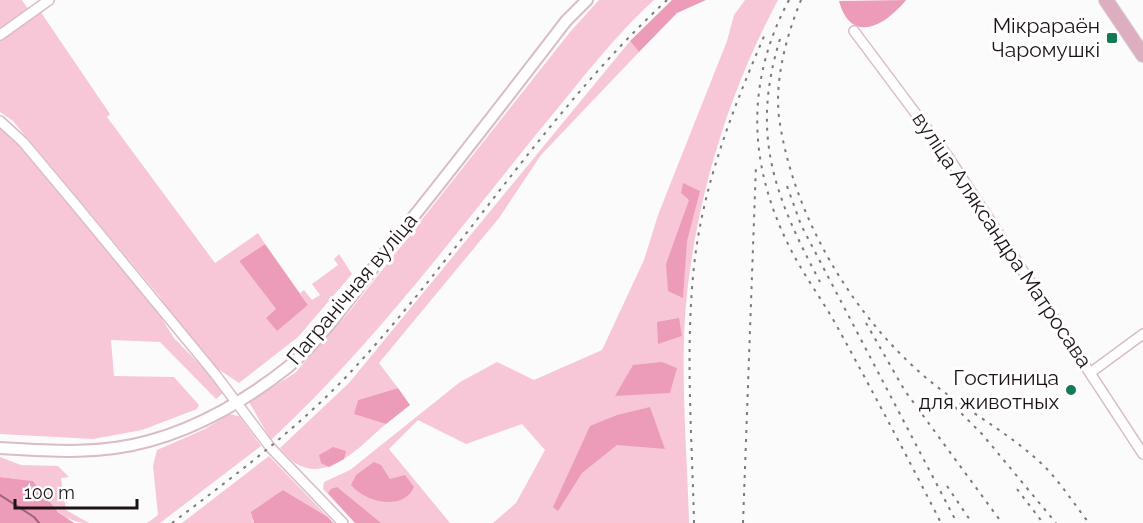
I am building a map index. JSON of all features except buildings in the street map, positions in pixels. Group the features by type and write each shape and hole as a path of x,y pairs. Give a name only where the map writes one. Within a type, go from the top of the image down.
{"main road":[{"path":"1106,0 1143,55"}],"street":[{"path":"0,35 49,0"},
{"name":"Пагранічная вуліца","path":"0,448 66,452 107,450 149,441 192,426 236,402 290,366 364,280 566,21 587,0"},
{"name":"вуліца Аляксандра Матросава","path":"854,31 949,158 1143,454"},
{"path":"0,121 23,142 236,402 270,447 343,523"},
{"path":"1090,373 1143,334"}],"shaded area":[{"path":"0,0 22,0 28,9 0,30"},
{"path":"599,0 654,0 592,66 375,332 342,369 271,440 249,402 295,373 349,312 570,32"},
{"path":"672,0 706,0 677,13 639,52 630,41"},
{"path":"745,0 778,0 747,66 721,134 695,241 689,277 684,338 689,523 493,523 516,503 545,450 522,424 466,444 418,420 389,449 450,523 355,523 323,489 324,482 350,470 460,382 497,362 534,380 602,350 644,260 658,215 727,41 734,15"},
{"path":"906,0 888,17 869,27 860,27 852,23 844,15 839,1"},
{"path":"40,11 110,114 107,117 215,263 258,233 265,244 239,261 276,309 276,331 308,305 300,293 304,290 312,300 320,295 312,284 338,265 334,259 339,254 352,274 298,337 239,383 215,367 179,331 160,297 13,121 0,112 0,39"},
{"path":"630,41 639,52 541,155 499,218 379,363 398,388 358,400 355,413 386,424 357,450 334,464 322,468 309,468 293,461 280,448 349,383"},
{"path":"0,121 150,300 174,338 213,378 223,393 216,399 160,342 111,340 114,376 174,377 199,405 197,409 142,430 93,439 0,434"},
{"path":"683,183 700,191 687,241 683,298 668,291 666,264 689,200 681,193"},
{"path":"265,244 308,305 277,331 266,318 276,309 239,261"},
{"path":"679,318 682,336 658,344 657,322"},
{"path":"662,362 677,368 670,393 615,396 633,365"},
{"path":"398,388 410,405 386,424 354,414 358,400"},
{"path":"650,407 665,449 617,445 582,473 558,511 553,507 590,426 617,415"},
{"path":"229,414 239,416 261,446 160,523 147,523 158,515 153,466 157,450 205,429"},
{"path":"333,447 346,451 344,459 329,467 321,463 319,455"},
{"path":"269,456 328,517 283,490 252,520 254,523 182,523"},
{"path":"0,457 21,465 58,466 69,477 61,478 66,510 89,523 79,522 63,515 33,481 0,477"},
{"path":"374,462 381,465 390,479 405,475 414,487 409,495 401,500 384,502 374,500 357,491 351,485 356,475"},
{"path":"0,477 33,481 58,512 74,523 0,523"},
{"path":"337,487 381,523 355,523 328,493"},
{"path":"283,490 328,517 333,523 254,523 251,512"}],"waterway":[{"path":"0,495 34,517 39,523"}],"railway":[{"path":"172,523 284,435 346,377 427,283 582,89 623,43 667,0"},
{"path":"789,0 775,31 765,62 759,93 757,124 766,186 776,217 790,248 839,330 941,523"},
{"path":"801,0 790,29 782,61 778,109 788,159 799,194 813,229 831,262 873,324 898,351 939,388 1030,453 1056,479 1089,523"},
{"path":"694,523 690,318 696,250 707,194 723,140 765,34"},
{"path":"780,39 771,74 767,106 772,165 791,222 820,282"},
{"path":"743,523 756,165"},
{"path":"787,186 801,225 957,523"},
{"path":"866,323 905,391 1002,523"},
{"path":"955,407 982,434 1056,523"},
{"path":"947,486 972,523"},
{"path":"1017,489 1043,523"}],"place":[{"name":"Мікрараён Чаромушкі","path":"1112,38"},
{"name":"Гостиница для животных","path":"1071,390"}]}
